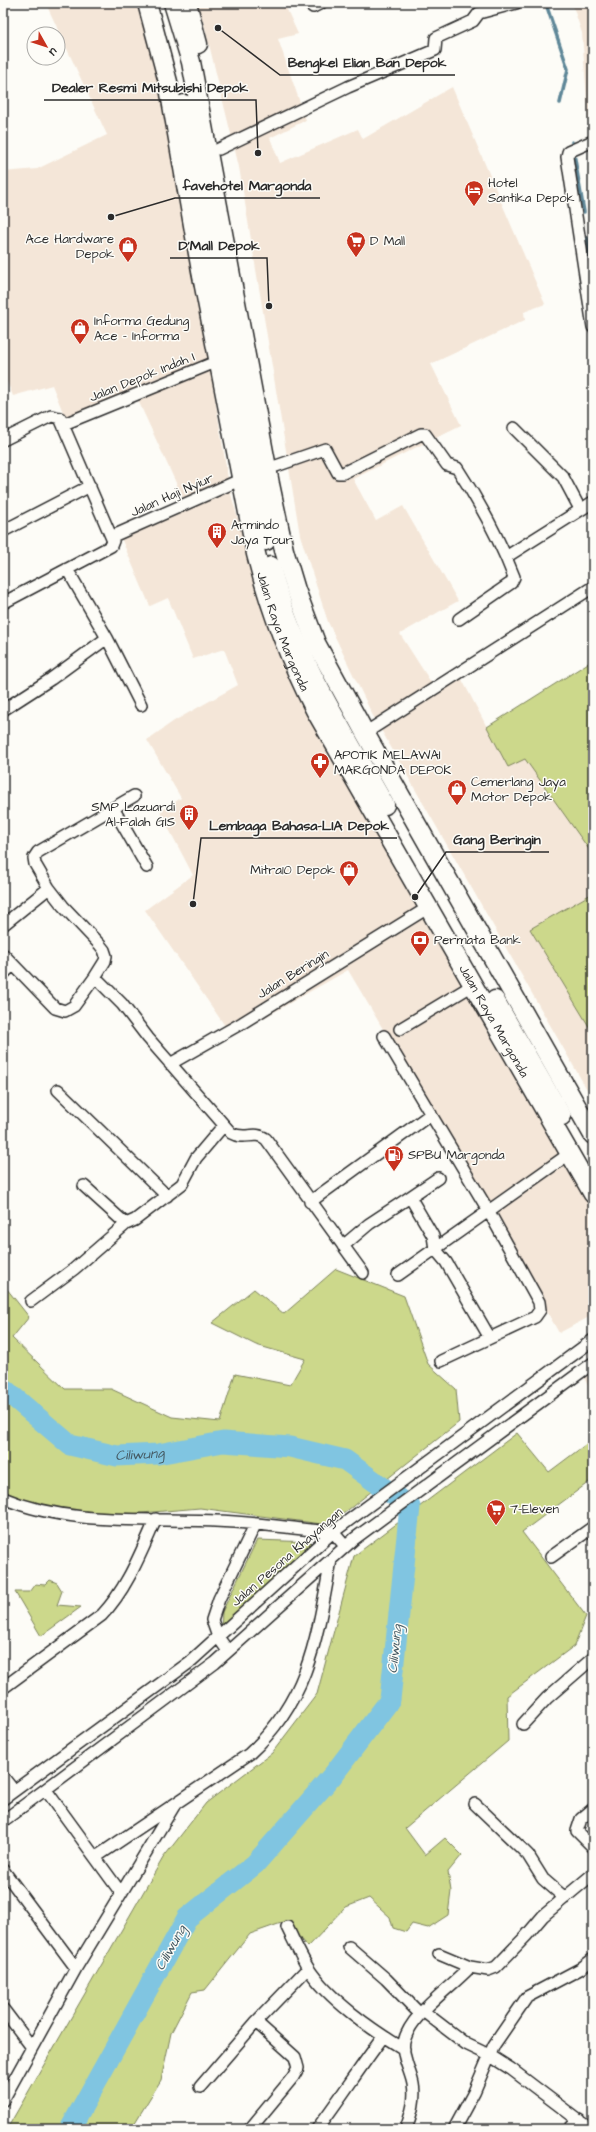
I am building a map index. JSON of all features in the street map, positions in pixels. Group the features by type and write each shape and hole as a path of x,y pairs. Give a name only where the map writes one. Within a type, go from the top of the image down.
{"highway":[{"name":"Jalan Raya Margonda","path":"147,3 184,64"},
{"name":"Jalan Raya Margonda","path":"158,3 219,149 275,478 284,550 303,610 316,643 593,1112"},
{"name":"Jalan Raya Margonda","path":"173,3 184,64 275,478"},
{"name":"Jalan Raya Margonda","path":"187,3 184,64 224,359 248,477 278,591 322,707 429,907 593,1194"},
{"name":"Jalan Raya Margonda","path":"322,707 517,1036 593,1171"},
{"name":"Jalan Raya Margonda","path":"369,731 593,1135"}],"street":[{"path":"308,3 313,7 321,3"},
{"path":"219,149 348,87 435,50 436,38 473,21 479,12 516,3"},
{"path":"593,141 568,152 568,172 593,327"},
{"name":"Jalan Depok Indah I","path":"64,424 224,359"},
{"path":"3,440 50,416 60,418 113,536 113,544 111,546 3,603"},
{"path":"514,428 562,477 580,509"},
{"path":"275,478 325,448 328,451 338,473 344,473 421,434 425,434 447,465 457,468 478,500 506,557 514,577 514,580 459,619"},
{"name":"Jalan Haji Nyiur","path":"113,536 248,477"},
{"path":"3,531 90,486"},
{"path":"506,557 593,502"},
{"path":"67,569 108,638 141,705"},
{"path":"369,731 553,611 593,587"},
{"path":"3,710 51,680 108,638"},
{"path":"3,954 49,1003 61,1011 70,1009 74,1006 105,961 104,950 74,920 49,888 35,864 35,855 134,796"},
{"path":"113,808 147,867"},
{"path":"3,925 49,888"},
{"name":"Jalan Beringin","path":"170,1064 242,1022 429,907"},
{"path":"3,974 13,965"},
{"path":"95,977 122,1004 170,1064 224,1125 236,1136 246,1137 254,1134 266,1139 310,1202 363,1273"},
{"path":"400,1029 473,985"},
{"path":"384,1036 489,1209 540,1306 540,1310 535,1317 441,1361"},
{"path":"58,1090 167,1196"},
{"path":"310,1202 431,1114"},
{"path":"32,1301 74,1269 126,1224 135,1220 182,1184 196,1158 207,1147 224,1125"},
{"path":"398,1275 489,1209 569,1154"},
{"path":"344,1246 370,1224 438,1178"},
{"path":"84,1186 126,1224"},
{"path":"410,1197 433,1236 435,1249 446,1262 490,1338"},
{"name":"Jalan Pesona Khayangan","path":"3,1799 190,1662 333,1532 593,1340"},
{"path":"3,1821 228,1651 350,1542 593,1363"},
{"path":"3,1498 19,1504 71,1516 217,1521 333,1532 350,1542"},
{"path":"3,1688 102,1615 111,1606 133,1568 156,1519"},
{"path":"228,1651 218,1637 213,1625 213,1616 255,1525"},
{"path":"551,1557 593,1527"},
{"path":"96,1857 248,1754 267,1737 282,1718 298,1690 312,1654 331,1560"},
{"path":"523,1724 548,1698 593,1658"},
{"path":"3,1777 14,1792"},
{"path":"46,1790 121,1893"},
{"path":"3,2100 31,2046 76,1968 176,1802"},
{"path":"475,1804 528,1855 543,1879 565,1898"},
{"path":"593,1809 581,1819 577,1830 593,1847"},
{"path":"3,1870 76,1968"},
{"path":"439,1954 470,1967 488,1970 496,1967 543,1916 593,1874"},
{"path":"287,1927 308,1968 343,2006 383,2037 404,2049"},
{"path":"349,1947 386,1979 421,2013 466,2044 489,2054 544,2093 590,2129"},
{"path":"454,2129 474,2092 489,2054 527,1997 580,1970 593,1959"},
{"path":"406,2129 414,2106 414,2094 403,2045 406,2036 421,2013 470,1967"},
{"path":"200,2087 256,2022 308,1968"},
{"path":"3,2009 31,2046"},
{"path":"250,2129 293,2077 298,2068 295,2057 256,2022"},
{"path":"317,2129 339,2100 351,2078 383,2037"},
{"path":"569,2129 578,2120"}],"shaded area":[{"path":"60,3 138,3 150,39 193,263 230,491 257,585 339,761 593,1205 593,1315 559,1333 492,1213 348,970 232,1036 145,910 193,875 160,812 181,798 147,740 174,721 238,685 224,649 193,659 168,598 150,606 121,538 188,509 136,396 67,422 52,385 13,396 3,372 3,306 9,303 3,290 3,172 37,169 107,135 66,47 66,26 56,26 48,8"},
{"path":"197,3 284,3 298,34 278,39 306,120 270,138 280,163 358,129 363,139 452,87 545,304 524,312 525,320 431,364 461,425 353,479 376,521 403,506 458,601 400,634 434,687 458,672 508,767 525,758 593,855 593,893 530,929 593,1033 593,1100 372,714 328,622 300,535 239,167 205,28"},
{"path":"572,3 593,3 593,141 590,142 582,33"},
{"path":"593,1371 593,1395 584,1378"}],"green space":[{"path":"593,660 593,855 525,759 508,767 487,727"},
{"path":"593,893 593,1033 530,929"},
{"path":"336,1269 404,1296 428,1364 456,1389 459,1422 329,1525 200,1508 83,1518 22,1502 3,1489 3,1284 29,1317 12,1338 65,1389 111,1389 172,1417 220,1422 235,1374 290,1385 305,1359 256,1345 212,1323 254,1289 284,1314"},
{"path":"517,1433 549,1472 593,1439 593,1479 522,1532 586,1616 574,1646 507,1696 508,1741 405,1828 425,1855 445,1838 462,1855 448,1872 451,1891 448,1915 428,1928 412,1924 406,1932 393,1928 390,1917 369,1898 346,1907 308,1947 284,1922 250,1934 205,1990 192,1992 171,2033 161,2080 131,2129 7,2129 163,1858 206,1803 272,1753 317,1694 354,1556"},
{"path":"257,1540 311,1542 306,1553 221,1632 222,1612"},
{"path":"50,1580 57,1583 62,1591 57,1605 81,1607 41,1636 15,1592 29,1592 35,1584 45,1585"}],"waterway":[{"path":"547,7 568,69 560,103"},
{"path":"572,142 584,212"},
{"path":"587,238 593,283"},
{"name":"Ciliwung","path":"3,1388 70,1445 117,1456 158,1454 223,1442 290,1447 345,1460 410,1507 390,1700 333,1775 255,1864 187,1918 70,2129"}],"place":[{"name":"Bengkel Elian Ban Depok","path":"218,28"},
{"name":"Dealer Resmi Mitsubishi Depok","path":"258,153"},
{"name":"Hotel Santika Depok","path":"474,207"},
{"name":"favehotel Margonda","path":"111,217"},
{"name":"D Mall","path":"356,258"},
{"name":"Ace Hardware Depok","path":"128,263"},
{"name":"D'Mall Depok","path":"269,306"},
{"name":"Informa Gedung Ace - Informa","path":"80,345"},
{"name":"Armindo Jaya Tour","path":"217,549"},
{"name":"APOTIK MELAWAI MARGONDA DEPOK","path":"320,779"},
{"name":"Cemerlang Jaya Motor Depok","path":"457,806"},
{"name":"SMP Lazuardi Al-Falah GIS","path":"189,831"},
{"name":"Mitra10 Depok","path":"349,887"},
{"name":"Gang Beringin","path":"415,897"},
{"name":"Lembaga Bahasa-LIA Depok","path":"193,904"},
{"name":"Permata Bank","path":"420,957"},
{"name":"SPBU Margonda","path":"394,1172"},
{"name":"7-Eleven","path":"496,1526"}]}
